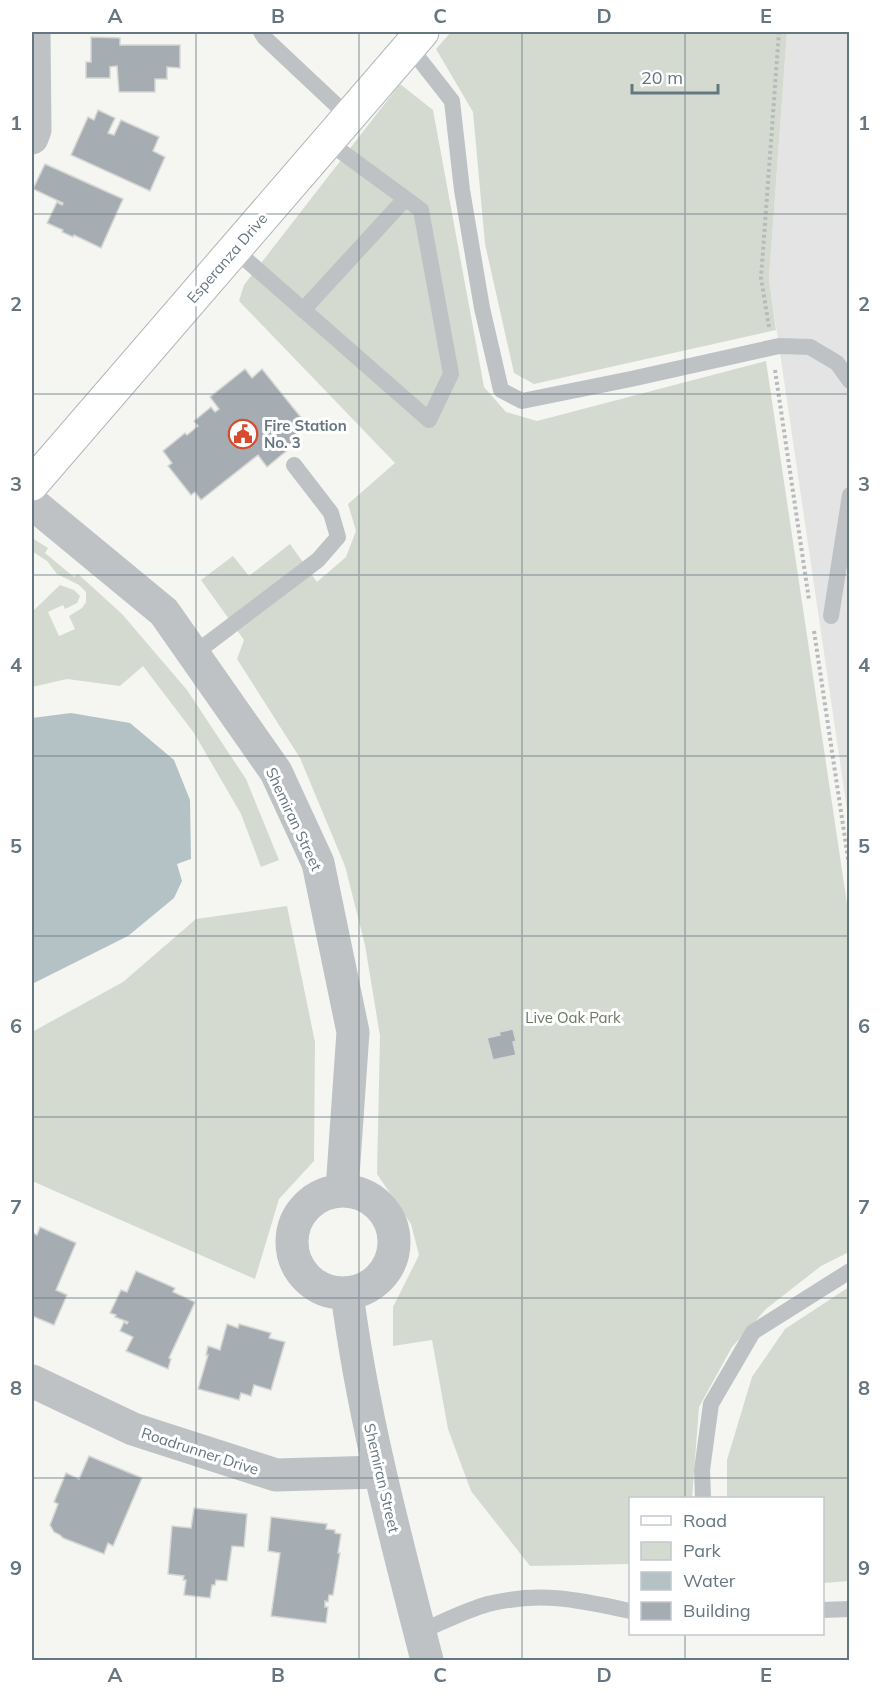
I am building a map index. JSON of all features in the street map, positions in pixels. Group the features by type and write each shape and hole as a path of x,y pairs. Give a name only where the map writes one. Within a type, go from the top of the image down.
{"main road":[{"name":"Esperanza Drive","path":"32,484 415,39"}],"street":[{"path":"32,138 35,130 34,32"},
{"name":"Shemiran Street","path":"32,503 164,612 276,772 318,863 353,1032 342,1190"},
{"path":"342,1190 358,1193 372,1200 384,1211 392,1226 395,1242 392,1258 385,1272 373,1284 358,1292 340,1294 323,1290 308,1281 297,1267 291,1250 291,1232 298,1216 309,1203 324,1194 342,1190"},
{"name":"Shemiran Street","path":"347,1293 355,1351 379,1472 423,1646"},
{"name":"Roadrunner Drive","path":"32,1381 132,1429 276,1475 379,1472"}],"lane":[{"path":"261,32 349,117"},
{"path":"415,39 452,102 462,190 482,308 501,390 522,401 779,346 810,347 837,363 849,381"},
{"path":"234,249 429,420 451,374 421,210 327,141"},
{"path":"303,310 405,199"},
{"path":"194,654 318,560 338,537 331,513 294,465"},
{"path":"831,616 849,495"},
{"path":"703,1497 702,1470 711,1404 753,1332 849,1270"},
{"path":"423,1646 487,1604 533,1596 572,1599 629,1611"},
{"path":"824,1610 849,1609"}],"path":[{"path":"779,32 761,278 810,602"},
{"path":"813,626 849,872"}],"shaded area":[{"path":"787,32 849,32 849,823 769,278"}],"green space":[{"path":"451,32 787,32 769,278 776,330 534,384 514,373 485,244 473,112 436,49"},
{"name":"Live Oak Park","path":"400,84 433,110 484,387 506,412 537,421 766,361 849,917 849,1252 821,1266 766,1309 732,1347 699,1407 692,1497 629,1497 629,1564 530,1566 471,1491 448,1429 432,1340 393,1346 393,1307 419,1255 411,1224 377,1174 380,1036 365,945 345,866 300,758 237,659 244,640 201,580 233,556 249,576 290,544 317,582 346,557 356,531 348,504 395,463 239,301 244,285"},
{"path":"32,538 48,548 45,553 74,577 78,574 122,614 187,690 246,779 279,860 261,867 241,814 194,733 143,666 120,686 67,679 32,687 32,612 60,585 74,590 80,596 77,603 65,609 63,605 48,612 59,636 75,629 69,616 82,608 86,602 86,592 79,585 57,574 47,561 32,551"},
{"path":"287,906 315,1042 314,1161 279,1199 255,1279 32,1181 32,1032 123,982 196,919"},
{"path":"849,1287 849,1581 824,1583 824,1497 727,1497 727,1460 752,1377 785,1329"}],"water":[{"path":"71,713 130,723 174,760 190,800 191,859 177,864 182,881 174,898 128,936 32,984 32,718"}],"building":[{"path":"91,37 120,38 120,45 180,45 180,68 167,67 167,79 155,79 155,92 119,92 117,66 110,67 110,78 86,78 86,62 91,62"},
{"path":"98,110 115,118 108,133 114,135 121,120 159,137 153,151 165,157 150,191 71,155 88,117 94,120"},
{"path":"45,164 123,199 101,248 62,232 63,230 47,223 57,202 62,205 63,203 33,189"},
{"name":"Fire Station No. 3","path":"245,369 252,378 262,369 303,420 300,422 303,425 295,431 301,439 267,467 258,455 201,500 195,492 191,495 168,466 172,463 163,451 185,433 187,435 198,426 194,421 211,407 215,412 219,409 210,397"},
{"path":"513,1029 516,1055 493,1060 487,1038"},
{"path":"40,1227 76,1243 56,1290 67,1295 54,1325 32,1316 32,1232 37,1235"},
{"path":"136,1271 175,1288 173,1292 195,1302 169,1358 171,1359 168,1369 126,1351 133,1337 120,1331 124,1322 127,1324 128,1322 110,1313 121,1290 127,1292"},
{"path":"227,1324 238,1328 239,1324 271,1333 269,1338 285,1342 271,1390 254,1385 251,1396 241,1393 239,1400 198,1389 208,1355 206,1355 208,1346 220,1350"},
{"path":"89,1456 142,1478 113,1546 108,1543 104,1554 63,1538 54,1532 50,1525 58,1504 54,1502 66,1473 79,1479"},
{"path":"194,1508 247,1514 244,1547 232,1546 227,1581 216,1580 215,1585 212,1585 210,1598 184,1595 186,1580 183,1580 184,1576 168,1574 172,1526 191,1528"},
{"path":"271,1517 327,1524 326,1529 335,1530 335,1533 341,1534 333,1595 329,1595 328,1602 325,1601 325,1607 328,1607 326,1623 271,1616 280,1553 268,1551"}],"place":[{"name":"Fire Station No. 3","path":"243,434"}]}
